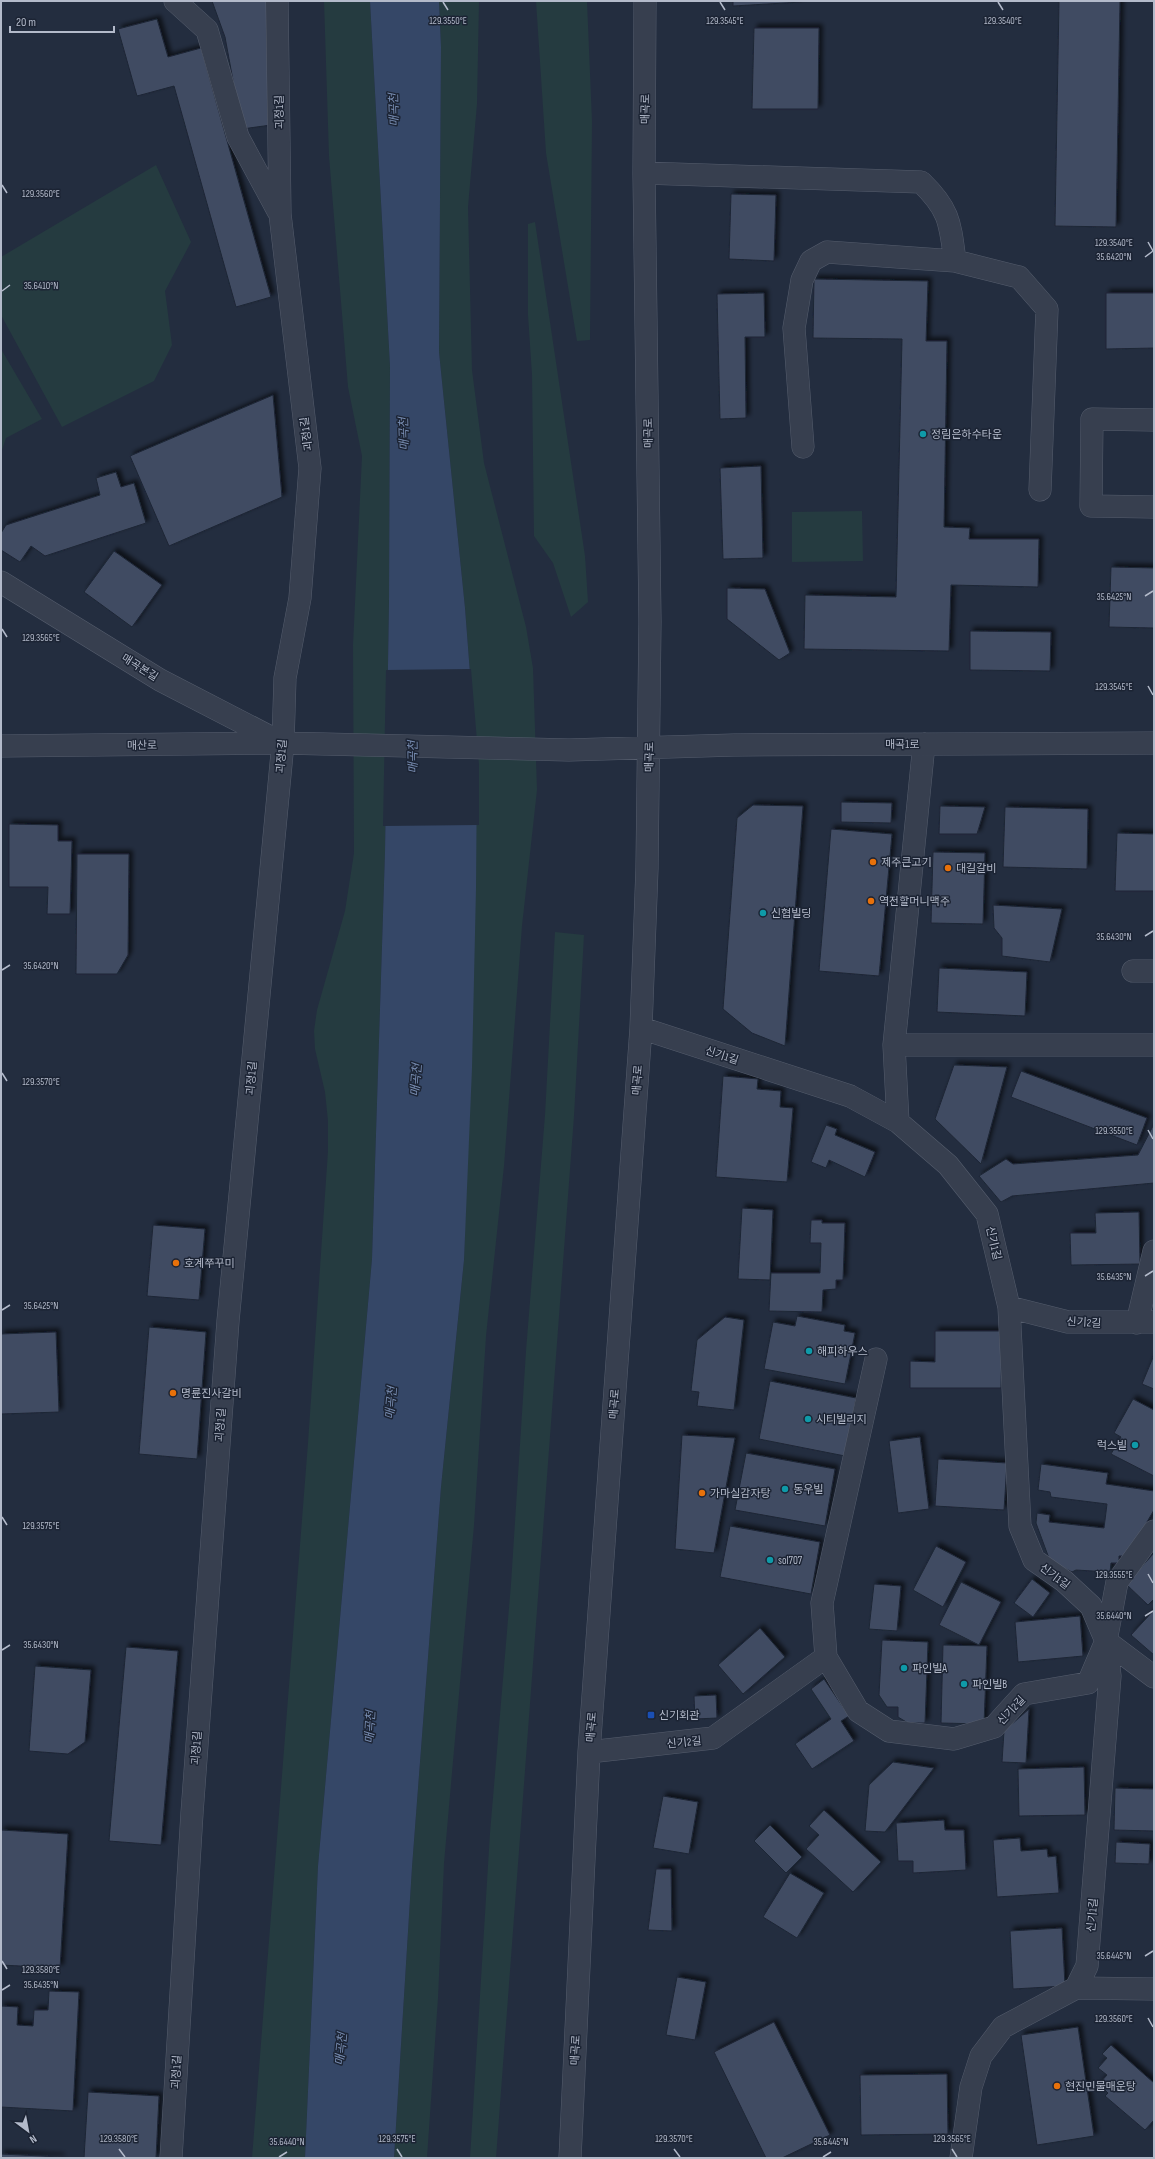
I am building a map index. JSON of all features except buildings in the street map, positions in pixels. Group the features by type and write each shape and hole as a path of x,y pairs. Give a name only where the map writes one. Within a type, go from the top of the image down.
{"street":[{"path":"174,1 207,30 238,137 280,214"},
{"name":"괴정1길","path":"171,2158 192,1813 228,1321 283,743 285,678 300,598 310,468 280,214 277,1"},
{"name":"매곡로","path":"570,2158 589,1752 641,1028 650,748 644,173 645,1"},
{"path":"644,173 921,182 938,198 949,222 955,262"},
{"path":"803,447 794,328 802,280 811,261 827,252 955,262 1019,277 1047,309 1040,490"},
{"path":"1154,420 1092,419 1091,506 1154,507"},
{"name":"매곡본길","path":"1,582 160,680 283,743"},
{"name":"매산로","path":"1,746 283,743 568,750"},
{"name":"매곡1로","path":"568,750 924,744 1154,743"},
{"path":"898,1122 894,1045 924,744"},
{"name":"신기1길","path":"641,1028 850,1096 898,1122 948,1165 987,1214 1009,1307 1020,1526 1034,1560 1064,1581 1091,1606 1106,1641 1110,1676 1096,1872 1087,1966 1076,1988"},
{"path":"894,1045 1154,1045"},
{"name":"신기2길","path":"1009,1307 1068,1322 1146,1323 1154,1251"},
{"name":"신기2길","path":"876,1359 822,1603 826,1657 858,1710 889,1731 954,1739 994,1728 1024,1694 1088,1683 1106,1641 1117,1582 1154,1531"},
{"name":"신기1길","path":"1106,1641 1154,1677"},
{"name":"신기2길","path":"589,1752 713,1738 826,1657"},
{"path":"961,2158 971,2087 981,2056 1003,2026 1076,1988 1154,1988"}],"green space":[{"path":"324,1 370,1 390,366 389,602 385,852 372,1259 318,1866 305,2158 252,2158 308,1443 328,1151 328,1121 325,1092 315,1049 314,1031 317,1010 345,911 354,853 353,645 362,456 348,387 329,156"},
{"path":"439,1 479,1 477,104 468,207 472,370 484,463 526,627 533,668 537,790 522,926 504,1166 486,1336 474,1525 444,1863 438,1998 427,2158 394,2158 412,1867 441,1487 464,1260 477,765 465,608 439,352 441,47"},
{"path":"536,1 587,1 592,121 590,340 577,341 546,153"},
{"path":"156,165 191,242 165,291 172,345 154,381 62,427 1,315 1,257"},
{"path":"535,222 585,556 588,602 571,617 553,563 534,536 532,375 528,315 528,224"},
{"path":"1,349 42,419 6,438 1,453"},
{"path":"862,511 863,561 792,562 792,512"},
{"path":"555,932 584,935 574,1116 496,2158 470,2158 490,1833 511,1584 526,1351 545,1115"}],"water":[{"name":"매곡천","path":"370,1 439,1 441,47 439,352 465,608 477,765 472,1068 464,1260 441,1487 412,1867 394,2158 305,2158 318,1866 372,1259 385,852 389,602 390,366"}],"pier":[{"path":"471,669 479,765 479,825 383,826 386,670"}],"place":[{"name":"정림은하수타운","path":"923,434"},
{"name":"제주큰고기","path":"873,862"},
{"name":"대길갈비","path":"948,868"},
{"name":"역전할머니맥주","path":"871,901"},
{"name":"신협빌딩","path":"763,913"},
{"name":"호계쭈꾸미","path":"176,1263"},
{"name":"해피하우스","path":"809,1351"},
{"name":"명륜진사갈비","path":"173,1393"},
{"name":"시티빌리지","path":"808,1419"},
{"name":"럭스빌","path":"1135,1445"},
{"name":"동우빌","path":"785,1489"},
{"name":"가마실감자탕","path":"702,1493"},
{"name":"sol707","path":"770,1560"},
{"name":"파인빌A","path":"904,1668"},
{"name":"파인빌B","path":"964,1684"},
{"name":"신기회관","path":"651,1715"},
{"name":"현진민물매운탕","path":"1057,2086"}]}
